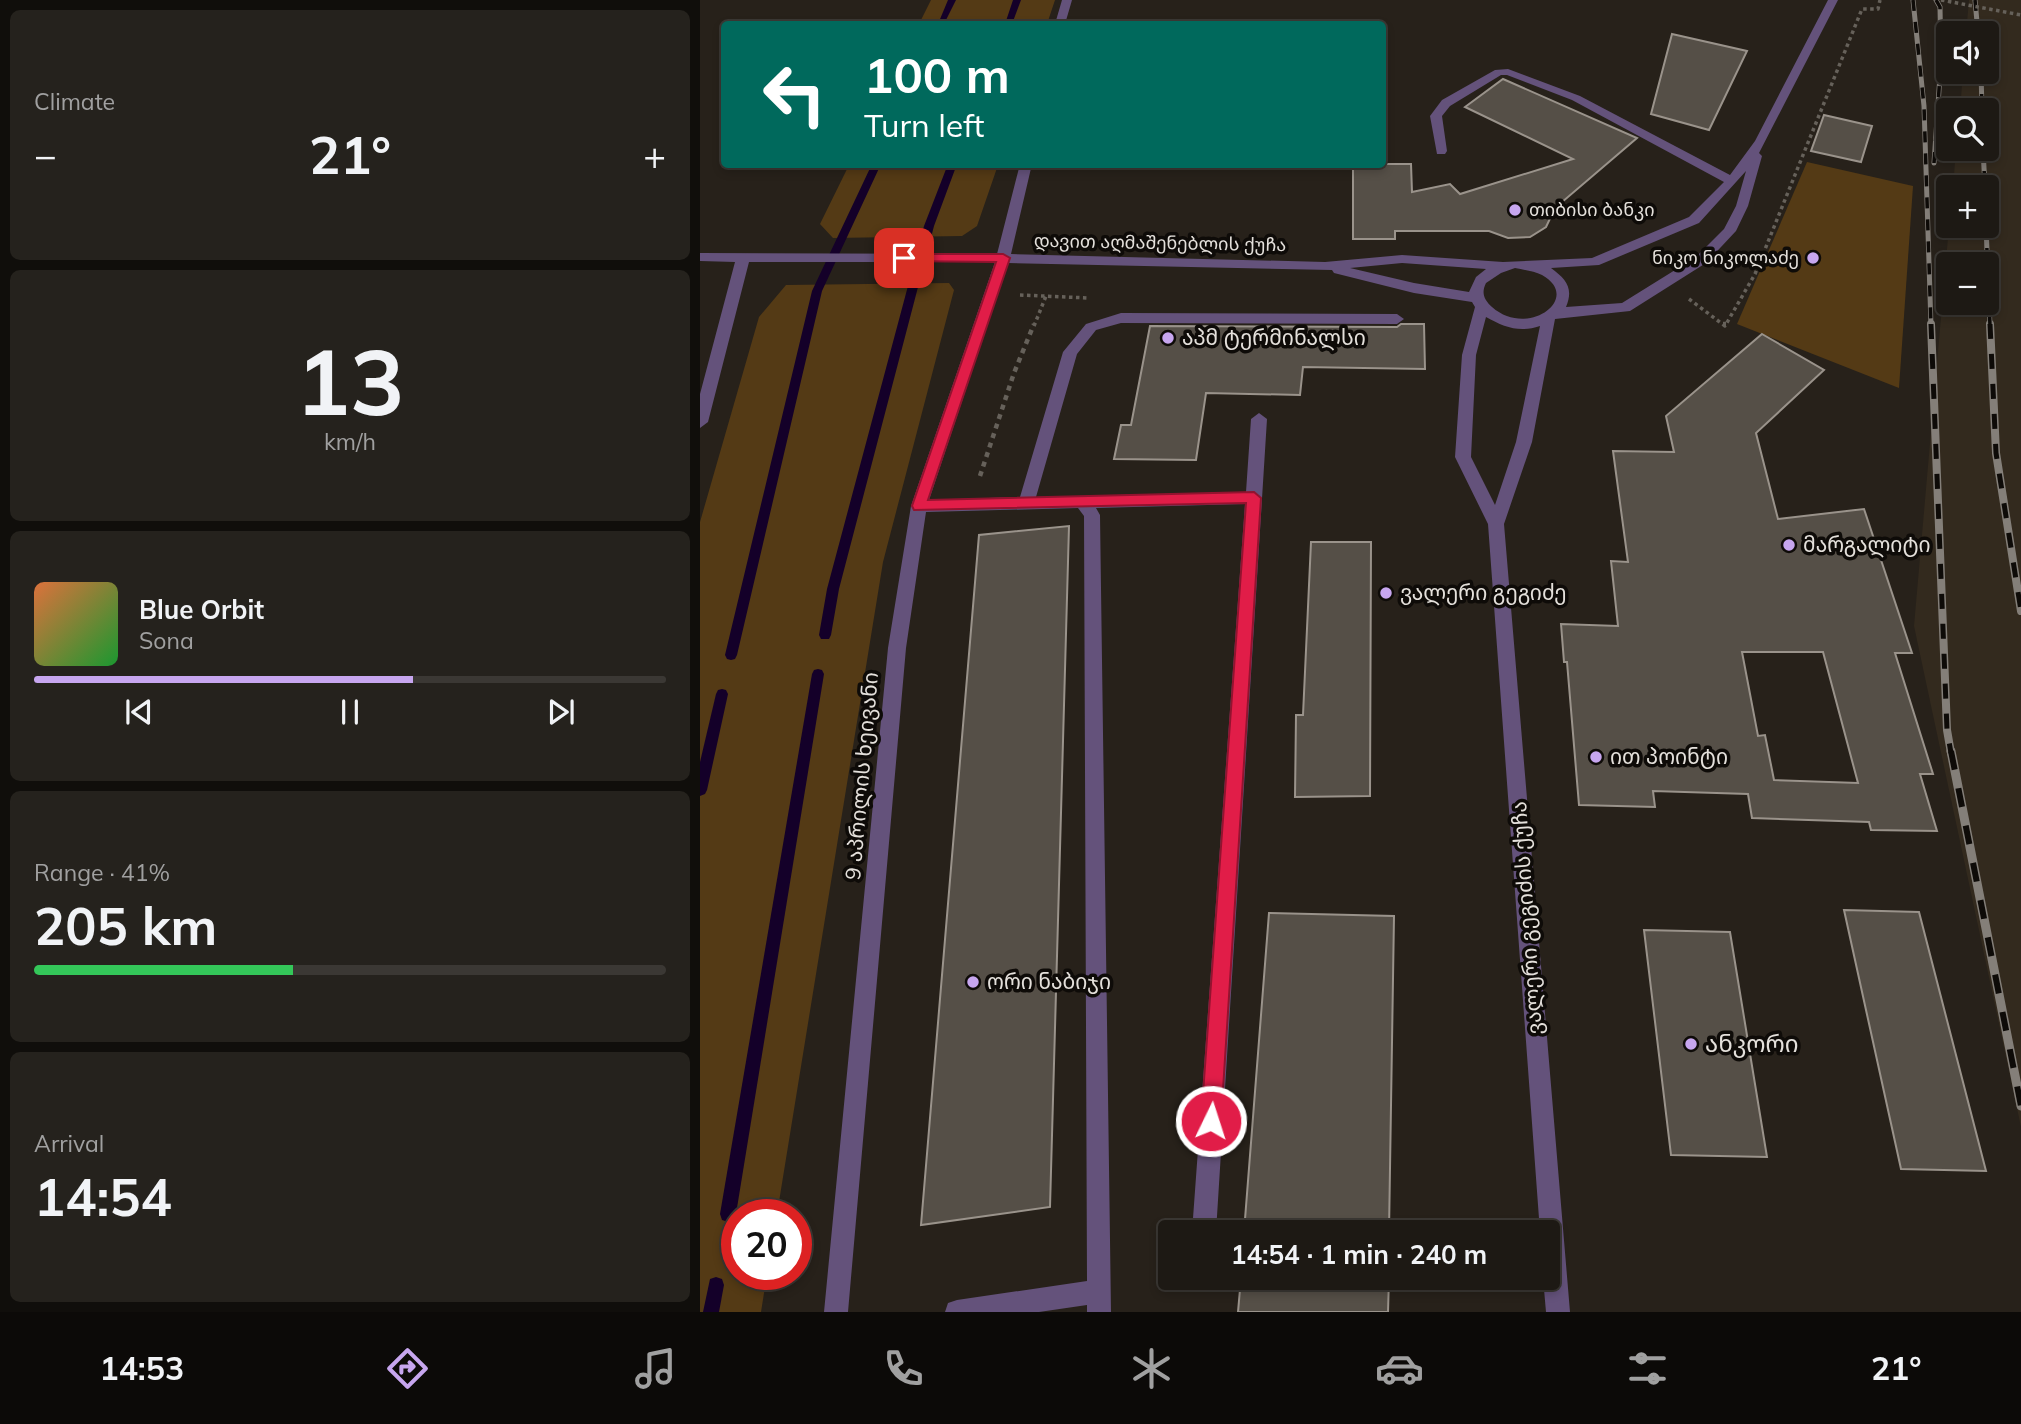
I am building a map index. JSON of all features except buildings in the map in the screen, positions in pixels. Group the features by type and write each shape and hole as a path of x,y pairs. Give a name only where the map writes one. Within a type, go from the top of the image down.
{"street":[{"path":"1061,21 1067,0"},
{"path":"1761,141 1742,206 1729,231 1701,260 1625,308 1553,315 1520,324 1492,316 1480,302 1476,288 1480,279 1501,266 1594,262 1694,220 1732,181 1761,141 1833,0"},
{"path":"1441,151 1436,116 1446,103 1499,72 1508,72 1576,98 1732,181"},
{"name":"9 აპრილის ხეივანი","path":"836,1312 897,648 919,506 1003,258 1025,168"},
{"name":"დავით აღმაშენებლის ქუჩა","path":"700,257 1003,258 1325,267 1402,259 1501,266"},
{"path":"700,422 743,257"},
{"path":"1530,265 1545,270 1557,279 1563,289 1565,301 1553,315"},
{"name":"დავით აღმაშენებლის ქუჩა","path":"1325,267 1480,302"},
{"name":"ვალერი გეგიძის ქუჩა","path":"1480,302 1469,355 1463,457 1496,524 1558,1312"},
{"name":"ვალერი გეგიძის ქუჩა","path":"1496,524 1524,442 1553,315"},
{"path":"1027,502 1070,352 1091,327 1121,318 1397,319"},
{"path":"1204,1220 1259,419"},
{"path":"919,506 1254,498"},
{"path":"957,1312 1099,1302 1091,514 1082,502"}],"path":[{"path":"1666,282 1725,326 1755,274 1862,9 1878,9 1880,0"},
{"path":"1941,0 2021,15"},
{"path":"991,294 1080,297"},
{"path":"971,504 1014,373 1046,296"}],"shaded area":[{"path":"931,0 1055,0 1048,21 920,21"},
{"path":"1969,0 2021,0 2021,1127 1914,626 1941,315 1999,315 1999,252 1947,252 1948,238 1999,238 1999,175 1954,175 1955,161 1999,161 1999,98 1961,98 1962,84 1999,84 1999,21 1967,21"},
{"path":"1807,162 1913,186 1899,388 1737,324"},
{"path":"847,168 997,168 977,226 962,236 833,238 820,224"},
{"path":"949,283 954,290 883,562 779,1199 721,1199 721,1290 764,1290 761,1312 700,1312 700,522 759,317 786,285"}],"waterway":[{"path":"942,21 952,0"},
{"path":"1009,21 1017,0"},
{"path":"731,655 817,291 875,168"},
{"path":"825,635 833,589 929,226 951,168"},
{"path":"730,1199 818,674"},
{"path":"700,790 722,694"},
{"path":"711,1312 716,1285"}],"railway":[{"path":"1913,0 1924,106 1931,326"},
{"path":"1934,163 1941,61 1940,7 1936,0"},
{"path":"1975,0 1977,21"},
{"path":"1981,84 1982,98"},
{"path":"1984,161 1984,175"},
{"path":"1986,238 1990,326"},
{"path":"1931,324 1947,730 1951,753"},
{"path":"1990,324 1996,453 2021,611"},
{"path":"1951,751 2021,1106"}],"place":[{"name":"თიბისი ბანკი","path":"1515,210"},
{"name":"ნიკო ნიკოლაძე","path":"1813,258"},
{"name":"აპმ ტერმინალსი","path":"1168,338"},
{"name":"მარგალიტი","path":"1789,545"},
{"name":"ვალერი გეგიძე","path":"1386,593"},
{"name":"ით პოინტი","path":"1596,757"},
{"name":"ორი ნაბიჯი","path":"973,982"},
{"name":"ანკორი","path":"1691,1044"}],"route":[{"path":"904,258 1003,258 919,506 1254,498 1211,1121"}]}
